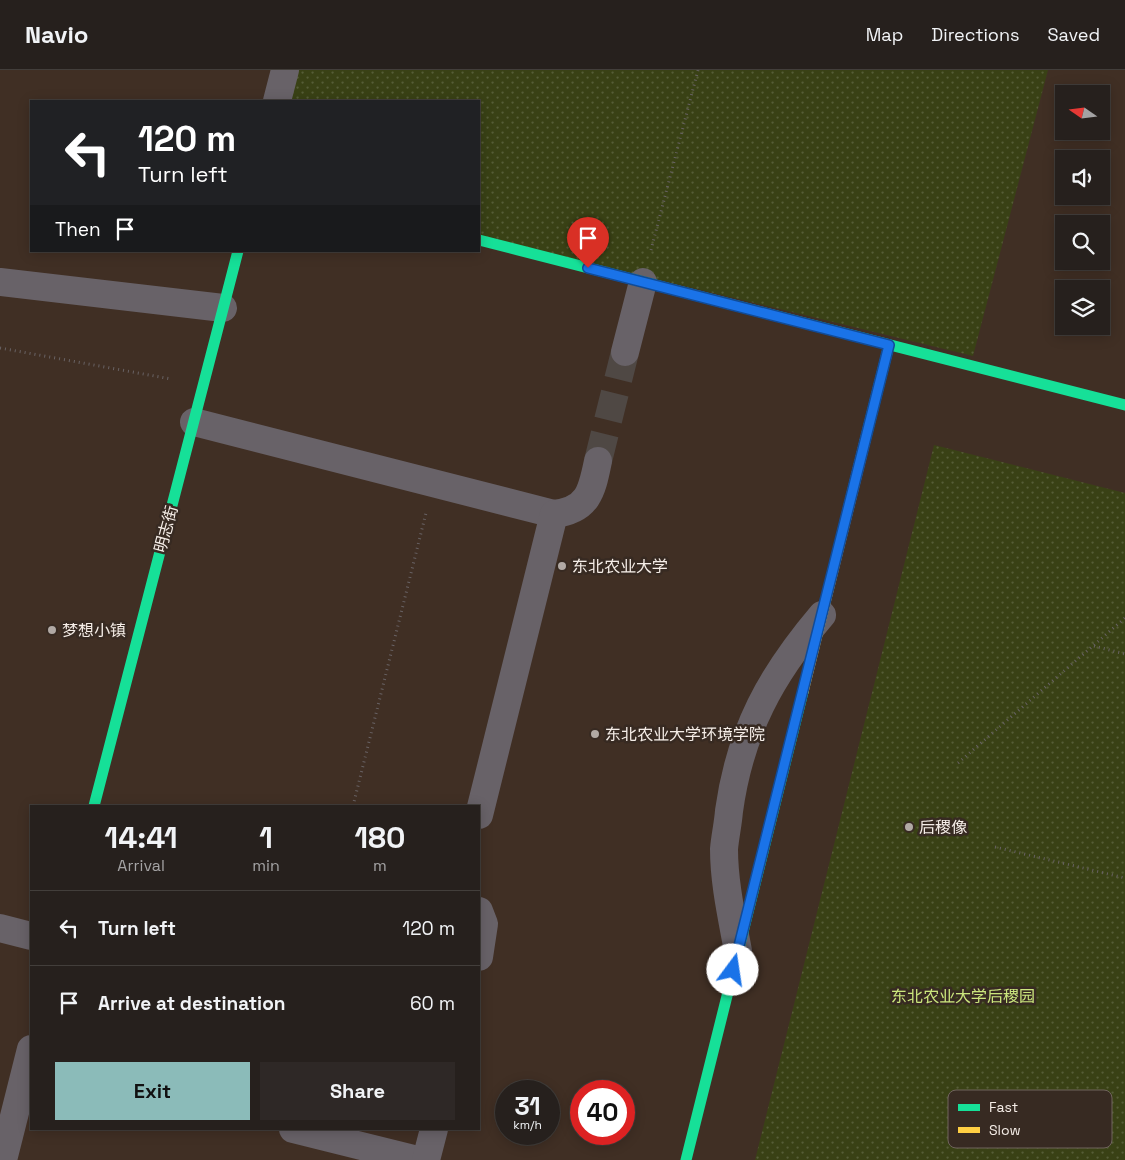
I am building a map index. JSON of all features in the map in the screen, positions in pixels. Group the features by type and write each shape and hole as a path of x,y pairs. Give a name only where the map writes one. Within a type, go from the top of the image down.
{"street":[{"path":"277,100 285,70"},
{"path":"480,240 1125,405"},
{"name":"明志街","path":"94,805 238,252"},
{"path":"0,282 223,308"},
{"path":"625,352 643,282"},
{"path":"686,1160 889,345"},
{"path":"194,422 554,514 566,513 585,501 591,491 598,461"},
{"path":"480,812 554,514"},
{"path":"738,951 728,892 724,848 732,789 748,731 771,682 800,640 822,614"},
{"path":"480,913 484,924 484,939 480,953"},
{"path":"0,928 30,936"},
{"path":"3,1160 30,1058"},
{"path":"298,1130 418,1160"},
{"path":"426,1160 434,1130"}],"path":[{"path":"643,282 698,70"},
{"path":"0,348 203,385"},
{"path":"352,805 434,484"},
{"path":"958,764 1125,618"},
{"path":"1093,646 1125,654"},
{"path":"995,847 1125,878"}],"shaded area":[{"name":"东北农业大学","path":"0,70 1125,70 1125,1160 0,1160"}],"green space":[{"path":"285,70 1048,70 973,356 480,236 480,100 277,100"},
{"name":"东北农业大学后稷园","path":"934,445 1125,493 1125,1160 755,1160"}],"tunnel":[{"path":"598,461 625,352"}],"traffic: fast":[{"path":"480,240 1125,405"},
{"path":"94,805 238,252"},
{"path":"865,441 889,345"},
{"path":"686,1160 803,692"}],"traffic: slow":[{"path":"803,692 865,441"}],"place":[{"name":"东北农业大学","path":"562,566"},
{"name":"梦想小镇","path":"52,630"},
{"name":"东北农业大学环境学院","path":"595,734"},
{"name":"后稷像","path":"909,827"}],"route":[{"path":"588,268 889,345 733,970"}]}
